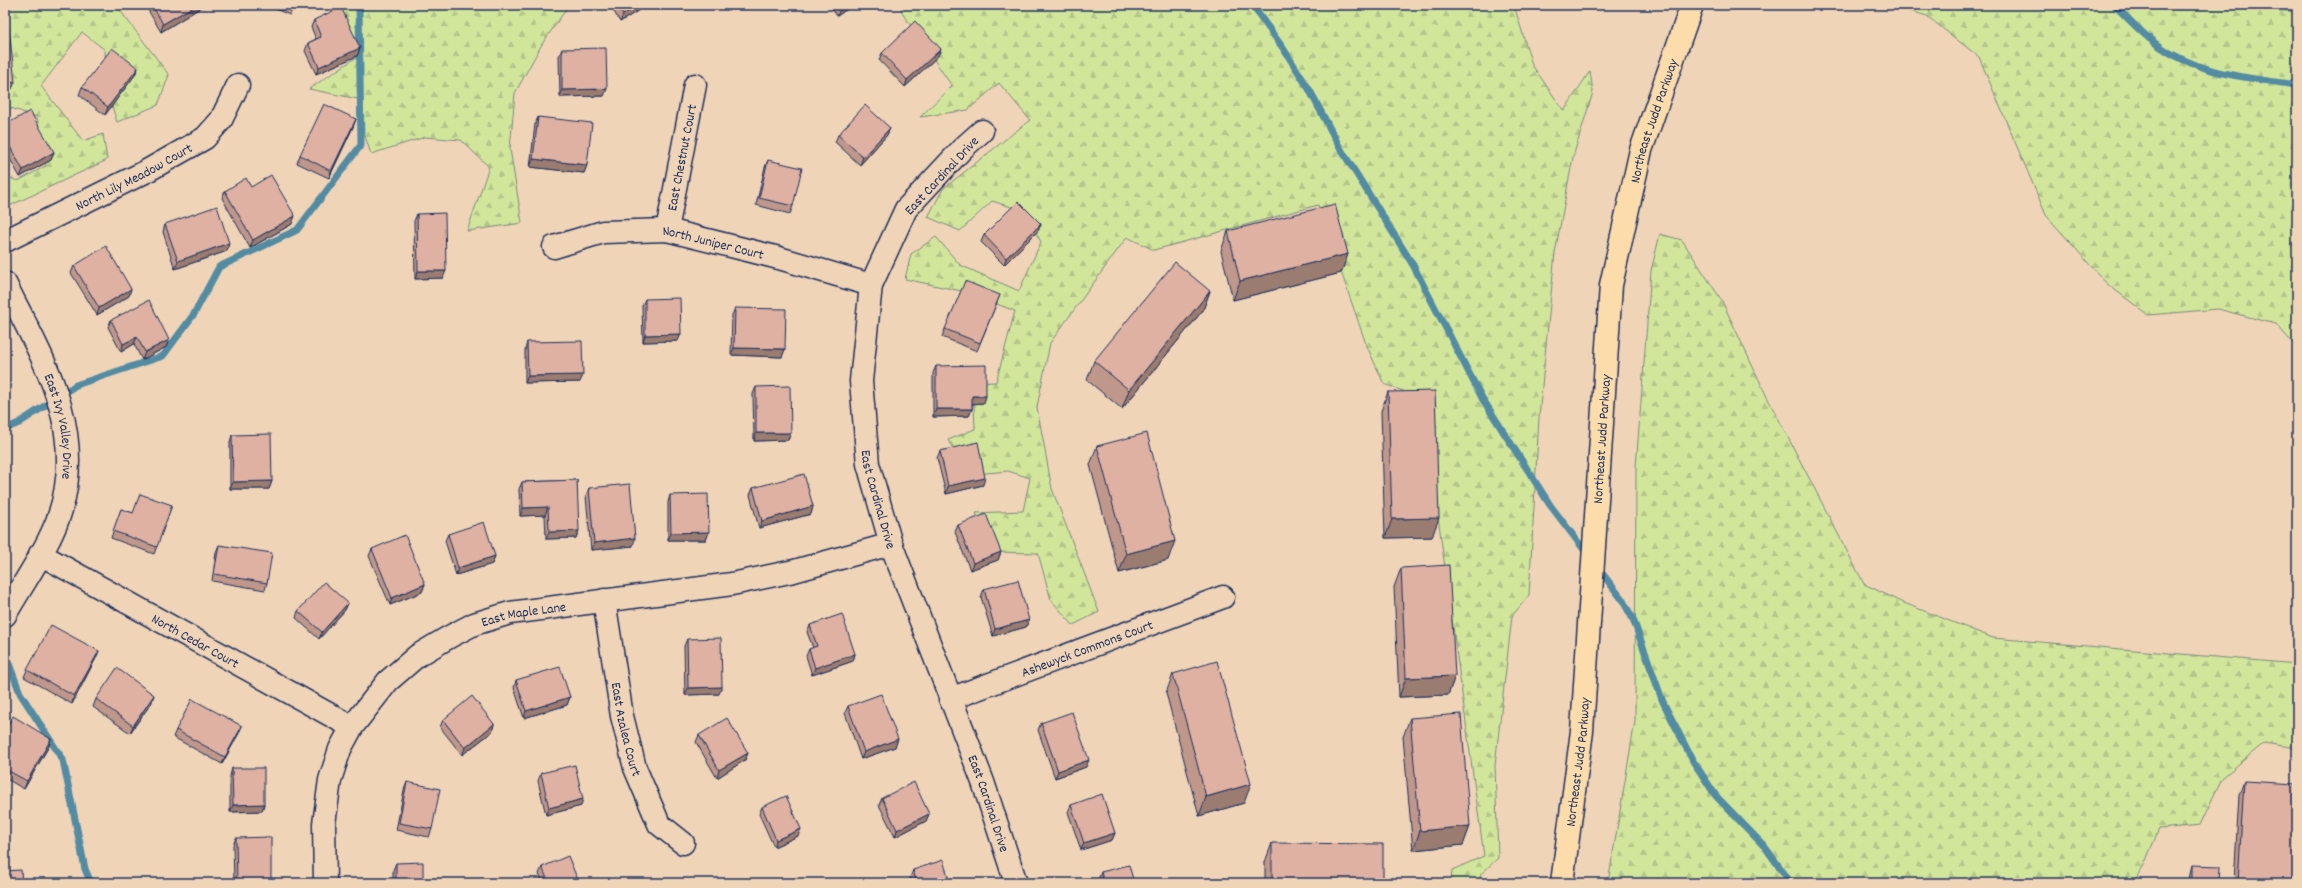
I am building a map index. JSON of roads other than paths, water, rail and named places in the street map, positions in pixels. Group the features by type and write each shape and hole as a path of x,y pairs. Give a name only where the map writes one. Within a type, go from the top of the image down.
{"highway":[{"name":"Northeast Judd Parkway","path":"1562,883 1582,731 1611,285 1641,150 1692,5"}],"street":[{"name":"North Lily Meadow Court","path":"5,241 145,172 205,138 221,120 238,85"},
{"name":"East Chestnut Court","path":"668,230 695,85"},
{"name":"East Cardinal Drive","path":"982,131 963,148 906,209 872,285 861,381 868,464 891,544 983,782 1016,883"},
{"name":"North Juniper Court","path":"554,248 603,232 668,230 779,258 872,285"},
{"name":"East Ivy Valley Drive","path":"5,283 56,390 64,416 69,465 65,491 58,517 40,554 5,615"},
{"name":"East Maple Lane","path":"325,883 324,824 330,780 340,749 352,727 388,681 417,656 448,637 474,624 510,613 732,584 794,571 891,544"},
{"name":"North Cedar Court","path":"40,554 352,727"},
{"name":"Ashewyck Commons Court","path":"950,699 1223,597"},
{"name":"East Azalea Court","path":"604,600 622,716 635,768 659,824 683,843"}],"waterway":[{"path":"5,429 19,423 76,385 163,356 194,314 219,267 297,230 361,145 359,5"},
{"path":"1252,5 1283,48 1309,89 1339,146 1413,265 1482,398 1550,505 1588,555"},
{"path":"2114,5 2149,39 2187,62 2241,77 2297,85"},
{"path":"1598,568 1622,599 1633,619 1663,702 1693,761 1716,796 1765,847 1791,883"},
{"path":"5,653 20,693 63,760 85,869 91,883"}]}
